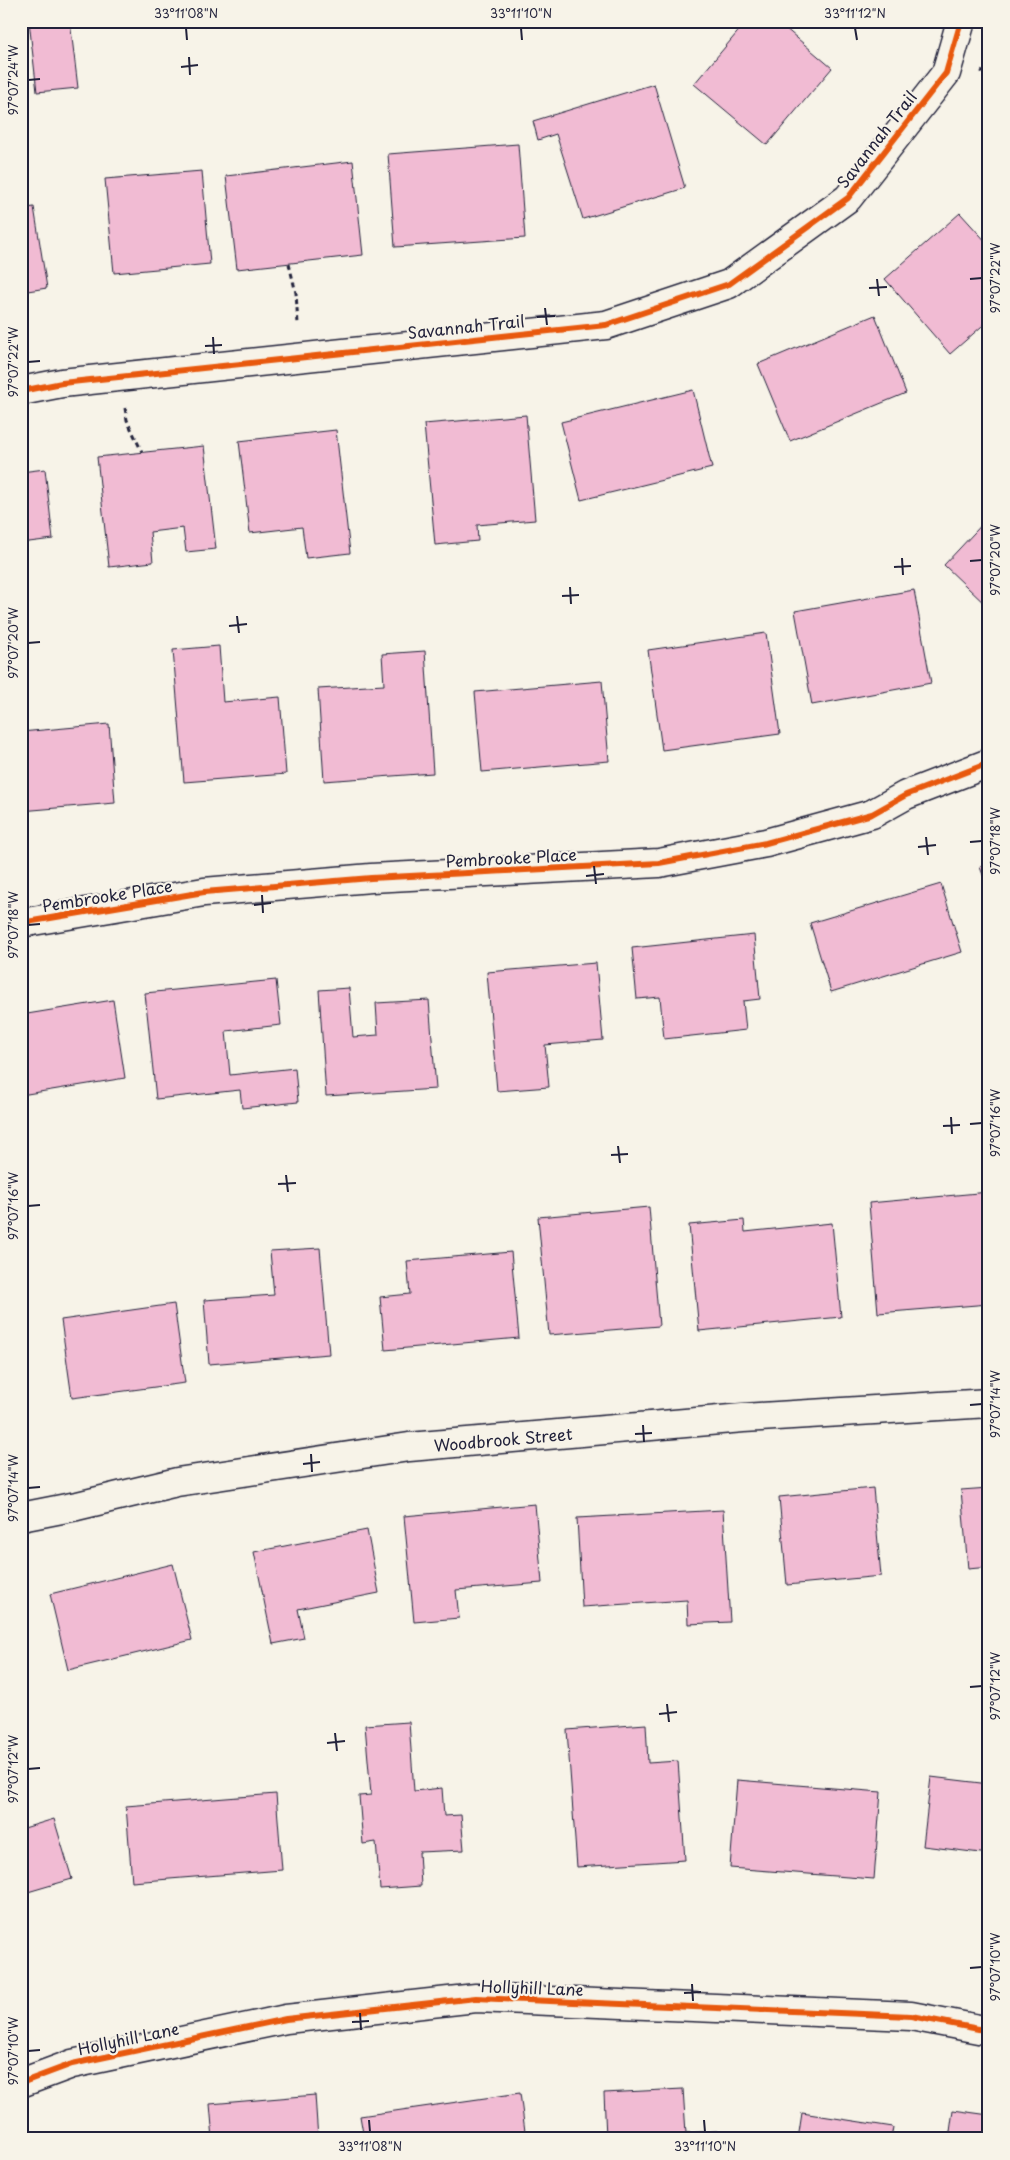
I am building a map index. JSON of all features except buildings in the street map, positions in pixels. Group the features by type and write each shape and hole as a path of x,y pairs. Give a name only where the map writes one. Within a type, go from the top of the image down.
{"street":[{"name":"Savannah Trail","path":"21,392 62,383 606,325 729,284 848,198 946,72 961,21"},
{"name":"Pembrooke Place","path":"21,923 204,892 371,878 659,863 766,843 872,814 906,796 989,763"},
{"name":"Woodbrook Street","path":"21,1517 77,1506 177,1482 409,1447 744,1418 989,1403"},
{"name":"Hollyhill Lane","path":"21,2083 72,2064 286,2019 476,1998 911,2016 989,2031"}],"path":[{"path":"289,264 296,293 298,324"},
{"path":"124,403 127,420 142,452"}],"cycle path":[{"path":"21,391 62,383 606,325 729,284 848,198 946,73 961,21"},
{"path":"21,923 204,892 371,878 659,863 766,843 872,814 906,795 989,763"},
{"path":"21,2083 72,2064 286,2019 476,1998 911,2016 989,2031"}]}
